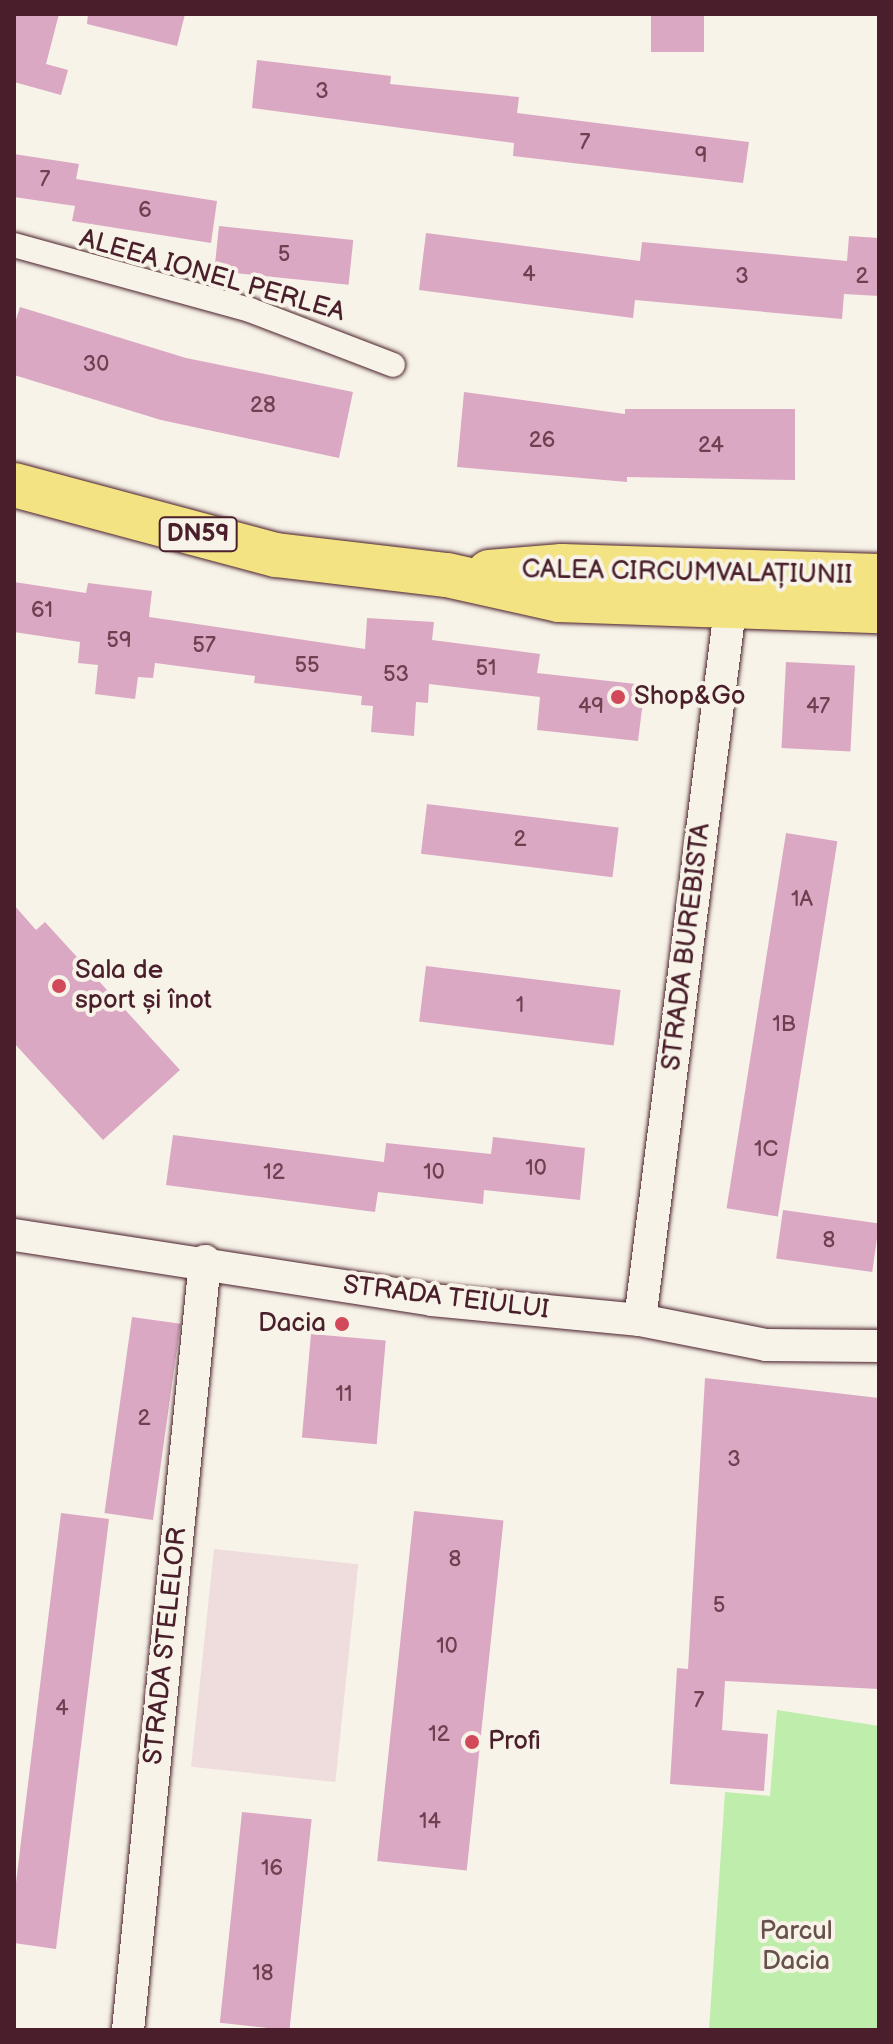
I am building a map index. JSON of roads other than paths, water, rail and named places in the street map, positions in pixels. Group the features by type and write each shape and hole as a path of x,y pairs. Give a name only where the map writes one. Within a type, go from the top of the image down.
{"main road":[{"name":"CALEA CIRCUMVALAȚIUNII","path":"14,485 276,555 447,575 559,600 732,592 879,576"},
{"name":"CALEA CIRCUMVALAȚIUNII","path":"732,592 879,611"}],"street":[{"name":"ALEEA IONEL PERLEA","path":"14,245 250,310 393,365"},
{"name":"STRADA BUREBISTA","path":"640,1320 732,592"},
{"name":"STRADA TEIULUI","path":"14,1235 205,1261 432,1300 640,1320 766,1345 879,1346"},
{"name":"STRADA STELELOR","path":"128,2030 205,1261"}],"place":[{"name":"Shop&Go","path":"618,697"},
{"name":"Sala de sport și înot","path":"59,986"},
{"name":"Dacia","path":"342,1324"},
{"name":"Profi","path":"472,1742"}],"park label":[{"name":"Parcul Dacia","path":"796,1947"}]}
